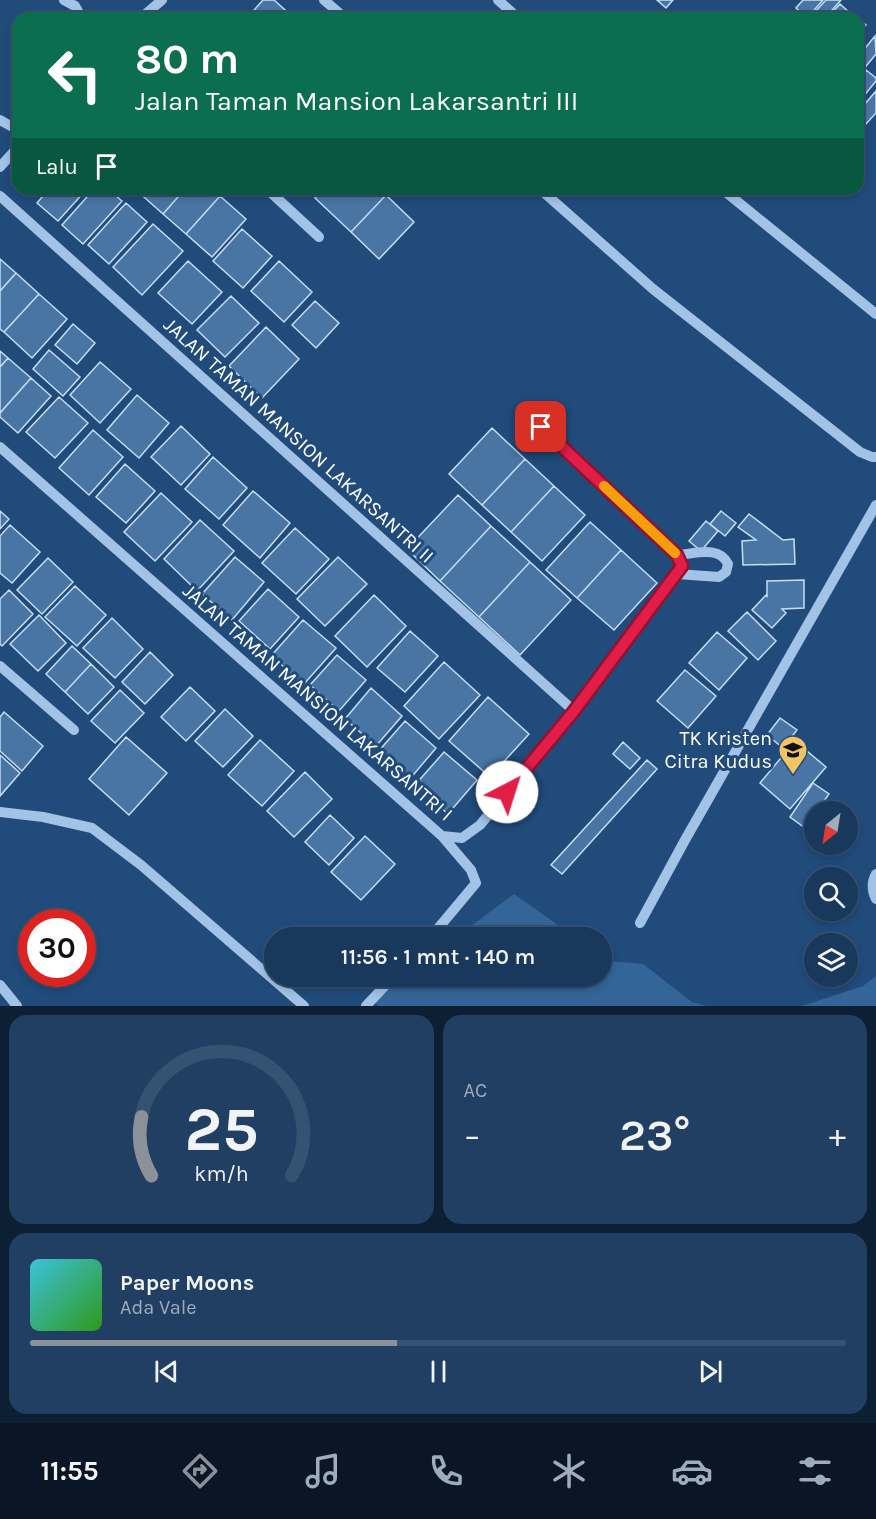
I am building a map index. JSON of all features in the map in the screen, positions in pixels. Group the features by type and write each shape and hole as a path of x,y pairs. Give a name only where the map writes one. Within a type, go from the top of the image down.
{"street":[{"path":"64,0 75,6 78,12"},
{"path":"148,12 162,0"},
{"path":"324,0 338,12"},
{"path":"498,0 511,12"},
{"path":"0,167 12,154"},
{"path":"274,195 319,237"},
{"path":"549,195 653,289 860,452 876,457"},
{"path":"729,195 876,315"},
{"name":"JALAN TAMAN MANSION LAKARSANTRI II","path":"0,196 574,711"},
{"path":"541,427 677,555 680,570 719,577 726,572 728,564 724,556 717,552 677,555"},
{"name":"JALAN TAMAN MANSION LAKARSANTRI I","path":"0,447 442,836 462,838 480,825 574,711 680,570"},
{"path":"640,923 876,505"},
{"path":"0,666 74,730"},
{"path":"0,812 44,817 92,828 141,865 304,1006"},
{"path":"439,927 476,883 471,870 442,836"},
{"path":"876,874 872,880 876,899"},
{"path":"0,985 17,1006"},
{"path":"366,1006 384,987"}],"shaded area":[{"path":"514,894 561,927 469,927"},
{"path":"612,961 643,964 692,1002 707,1006 378,1006 373,1000 391,987 612,987"},
{"path":"876,976 876,1006 802,1006 863,986"}],"building":[{"path":"263,0 274,0 287,12 252,12"},
{"path":"657,0 673,0 666,8"},
{"path":"803,0 823,0 812,12 800,12 796,8"},
{"path":"826,0 841,0 830,12 815,12"},
{"path":"840,4 849,12 833,12"},
{"path":"875,36 876,54 864,69 864,50"},
{"path":"866,70 876,78 876,81 864,96"},
{"path":"876,91 876,113 865,125 864,124 864,105"},
{"path":"44,195 82,195 58,221 37,203"},
{"path":"89,195 115,195 122,201 83,244 62,225"},
{"path":"142,195 180,195 163,214"},
{"path":"180,195 220,196 186,234 163,214"},
{"path":"318,195 386,195 351,232 315,198"},
{"path":"386,195 414,222 379,259 351,232"},
{"path":"220,196 246,219 212,257 186,234"},
{"path":"126,203 147,222 109,264 88,245"},
{"path":"153,224 183,251 142,295 113,267"},
{"path":"242,229 272,256 243,288 213,261"},
{"path":"0,259 16,273 0,291"},
{"path":"188,261 222,292 192,324 158,293"},
{"path":"279,261 312,292 284,322 251,291"},
{"path":"16,273 39,294 4,332 0,329 0,291"},
{"path":"39,294 67,319 32,358 4,332"},
{"path":"231,296 259,323 225,357 197,330"},
{"path":"315,301 339,323 316,348 292,325"},
{"path":"73,324 95,343 77,364 55,345"},
{"path":"266,327 299,359 262,398 229,366"},
{"path":"49,350 80,377 63,396 33,369"},
{"path":"0,351 8,358 0,367"},
{"path":"8,358 31,378 0,413 0,367"},
{"path":"100,362 131,389 100,423 70,395"},
{"path":"31,378 51,396 18,433 0,417 0,413"},
{"path":"137,395 169,423 139,458 107,430"},
{"path":"59,397 88,423 55,458 26,432"},
{"path":"181,426 210,454 181,485 151,457"},
{"path":"492,428 525,459 482,505 449,474"},
{"path":"93,430 123,457 89,495 59,468"},
{"path":"213,457 247,488 219,519 185,489"},
{"path":"525,459 554,486 511,532 482,505"},
{"path":"125,464 155,491 126,523 96,497"},
{"path":"554,486 585,515 542,561 511,532"},
{"path":"253,491 290,523 260,558 223,525"},
{"path":"161,493 192,522 155,561 124,532"},
{"path":"458,495 491,526 440,581 407,549"},
{"path":"0,511 9,519 0,529"},
{"path":"721,511 736,523 725,536 710,524"},
{"path":"749,514 783,540 794,539 795,564 743,565 742,541 756,540 738,527"},
{"path":"200,520 234,551 197,591 164,559"},
{"path":"706,521 718,531 701,551 689,541"},
{"path":"590,522 621,550 577,598 546,570"},
{"path":"10,525 40,552 12,583 0,573 0,536"},
{"path":"491,526 530,562 479,617 440,581"},
{"path":"295,528 329,559 296,594 262,563"},
{"path":"621,550 657,583 614,630 577,598"},
{"path":"235,557 264,582 232,620 202,594"},
{"path":"338,557 367,584 325,626 297,599"},
{"path":"48,558 73,582 42,614 17,590"},
{"path":"530,562 571,600 520,655 479,617"},
{"path":"804,580 804,608 782,609 786,613 772,628 752,610 767,596 767,581"},
{"path":"75,586 106,615 77,646 45,617"},
{"path":"268,589 299,617 270,649 239,621"},
{"path":"9,590 33,614 2,646 0,644 0,599"},
{"path":"374,595 406,626 367,667 335,636"},
{"path":"747,612 776,641 758,660 728,631"},
{"path":"39,615 66,643 38,671 10,644"},
{"path":"112,618 143,649 115,678 83,648"},
{"path":"303,620 336,648 304,684 271,656"},
{"path":"410,631 438,656 405,692 377,668"},
{"path":"717,632 747,658 719,690 689,663"},
{"path":"72,646 91,664 65,692 46,674"},
{"path":"150,652 173,675 145,704 122,682"},
{"path":"337,655 366,680 339,711 310,685"},
{"path":"444,662 480,695 439,739 404,706"},
{"path":"91,664 114,687 88,714 65,692"},
{"path":"685,670 716,696 688,728 657,701"},
{"path":"190,687 215,711 186,741 161,717"},
{"path":"371,688 402,716 376,746 345,719"},
{"path":"120,690 144,713 115,743 91,721"},
{"path":"488,697 529,734 490,777 449,741"},
{"path":"225,709 253,736 223,767 195,741"},
{"path":"4,712 43,746 22,771 0,751 0,717"},
{"path":"780,718 797,730 783,748 767,735"},
{"path":"405,721 436,748 409,780 377,753"},
{"path":"126,737 167,773 129,815 89,779"},
{"path":"260,740 294,771 262,806 228,775"},
{"name":"TK Kristen Citra Kudus","path":"795,741 826,767 790,809 760,783"},
{"path":"623,742 640,758 630,769 613,754"},
{"path":"444,752 477,780 448,814 415,785"},
{"path":"0,755 20,773 0,796"},
{"path":"647,760 657,769 562,874 551,865"},
{"path":"305,772 332,799 294,837 267,811"},
{"path":"813,783 829,794 824,801 804,801 804,827 790,817"},
{"path":"330,815 354,838 329,865 305,842"},
{"path":"365,836 395,864 361,900 331,872"}],"slow traffic":[{"path":"604,486 675,553"}],"place":[{"name":"TK Kristen Citra Kudus","path":"793,776"}],"route":[{"path":"507,792 574,711 682,566 677,555 541,427"}]}
